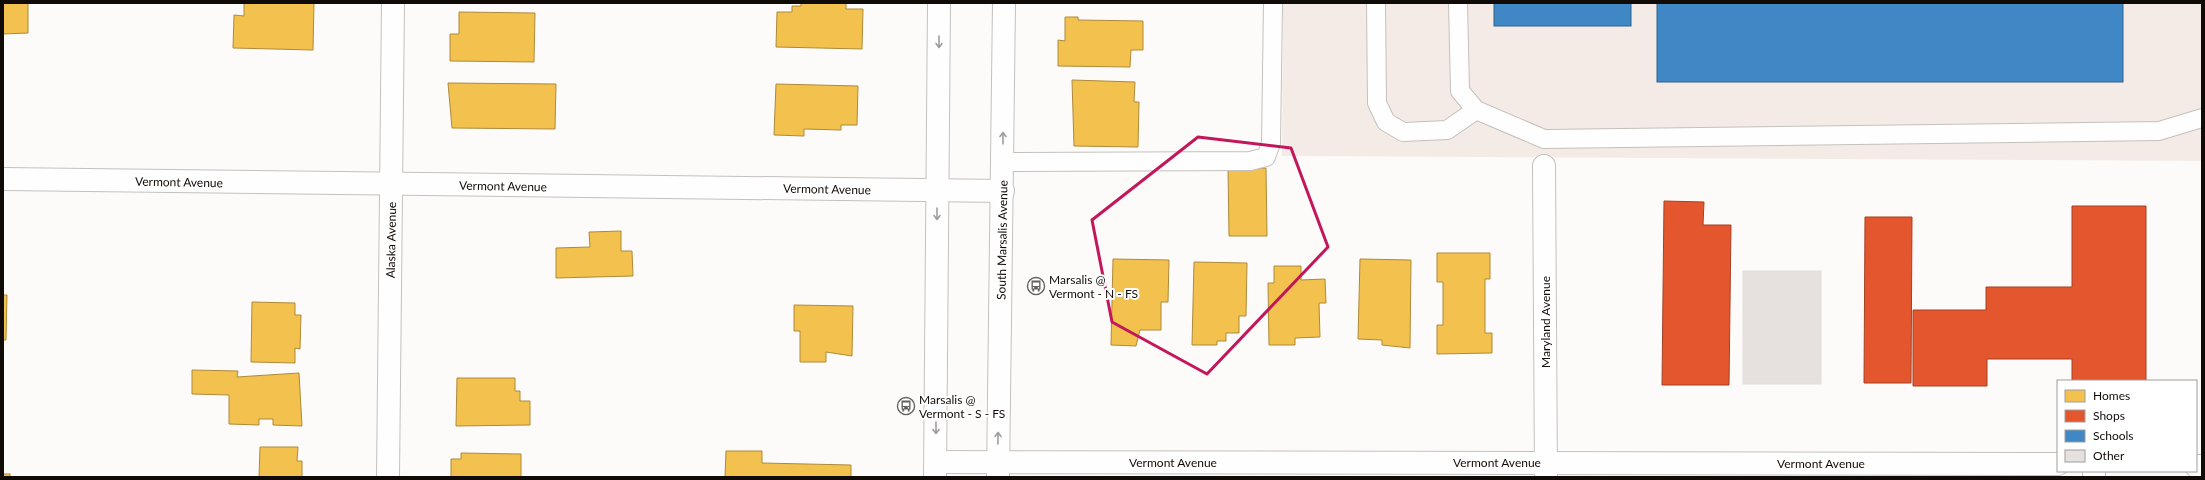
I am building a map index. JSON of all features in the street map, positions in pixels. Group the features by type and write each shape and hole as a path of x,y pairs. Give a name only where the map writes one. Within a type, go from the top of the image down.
{"street":[{"name":"Alaska Avenue","path":"388,477 392,184 392,3"},
{"path":"936,470 939,3"},
{"name":"South Marsalis Avenue","path":"998,470 1003,191 1004,3"},
{"name":"Maryland Avenue","path":"1544,166 1546,469"},
{"name":"Vermont Avenue","path":"3,179 1003,191"},
{"name":"Vermont Avenue","path":"936,470 1817,470 2057,464"}],"lane":[{"path":"1003,162 1250,161 1266,157 1270,143 1273,3"},
{"path":"1376,3 1377,103 1386,122 1403,132 1446,130 1476,110"},
{"path":"1458,3 1460,91 1476,110 1544,139 2159,131 2202,118"},
{"path":"1544,139 1544,166"}],"highlighted area":[{"path":"1198,137 1291,148 1328,247 1207,374 1112,322 1092,220"}],"shaded area":[{"path":"1283,3 2202,3 2202,161 1282,156"}],"building: Homes":[{"path":"3,3 28,3 28,33 3,34"},
{"path":"244,3 314,3 313,50 233,48 234,15 244,16"},
{"path":"801,3 846,3 846,9 863,9 862,49 776,47 777,12 792,12 792,6 801,6"},
{"path":"459,12 535,13 534,62 450,61 450,34 459,34"},
{"path":"1065,17 1078,17 1078,20 1143,21 1143,50 1131,50 1130,67 1058,66 1058,40 1065,41"},
{"path":"1072,80 1135,82 1134,102 1139,102 1138,147 1074,146"},
{"path":"448,83 556,84 555,129 452,128"},
{"path":"776,84 858,86 857,125 841,125 841,130 804,129 804,136 774,135"},
{"path":"1228,168 1266,168 1267,236 1229,236"},
{"path":"621,231 621,251 632,251 633,276 556,278 556,248 590,247 589,232"},
{"path":"1437,253 1490,253 1490,279 1485,279 1485,333 1492,333 1492,353 1437,354 1437,325 1443,325 1443,282 1437,282"},
{"path":"1113,259 1169,260 1168,302 1161,302 1161,330 1140,330 1136,346 1111,345"},
{"path":"1360,259 1411,260 1410,348 1382,345 1382,340 1358,339"},
{"path":"1194,262 1247,263 1246,316 1239,316 1239,333 1226,333 1226,341 1217,341 1217,345 1192,345"},
{"path":"1274,266 1301,266 1301,280 1325,279 1326,303 1319,303 1320,337 1295,338 1295,345 1269,345 1268,283 1274,283"},
{"path":"3,295 7,295 6,340 3,340"},
{"path":"252,302 295,303 295,315 301,315 300,349 295,348 295,363 251,362"},
{"path":"794,305 853,306 852,356 826,352 826,362 800,362 800,331 794,331"},
{"path":"192,370 238,371 237,377 299,373 302,426 273,425 273,419 259,419 259,425 229,424 229,395 192,394"},
{"path":"457,378 515,378 515,391 520,391 520,401 530,401 530,425 456,426"},
{"path":"260,447 298,447 297,461 302,461 302,477 259,477"},
{"path":"726,451 762,451 762,463 851,465 851,477 725,477"},
{"path":"461,453 521,454 521,477 451,477 451,459 461,459"},
{"path":"3,474 10,474 10,477 3,477"}],"building: Shops":[{"path":"1664,201 1704,202 1703,225 1731,225 1729,385 1662,385"},
{"path":"2072,206 2146,206 2146,380 2072,380 2072,359 1987,359 1987,386 1913,386 1913,310 1986,310 1986,287 2072,287"},
{"path":"1865,217 1912,217 1911,383 1864,383"}],"building: Schools":[{"path":"1494,3 1631,3 1631,26 1494,26"},
{"path":"1657,3 2123,3 2123,82 1657,82"}],"building: Other":[{"path":"1743,271 1821,271 1821,384 1743,384"}],"place":[{"name":"Marsalis @ Vermont - N - FS","path":"1036,286"},
{"name":"Marsalis @ Vermont - S - FS","path":"906,406"}]}
